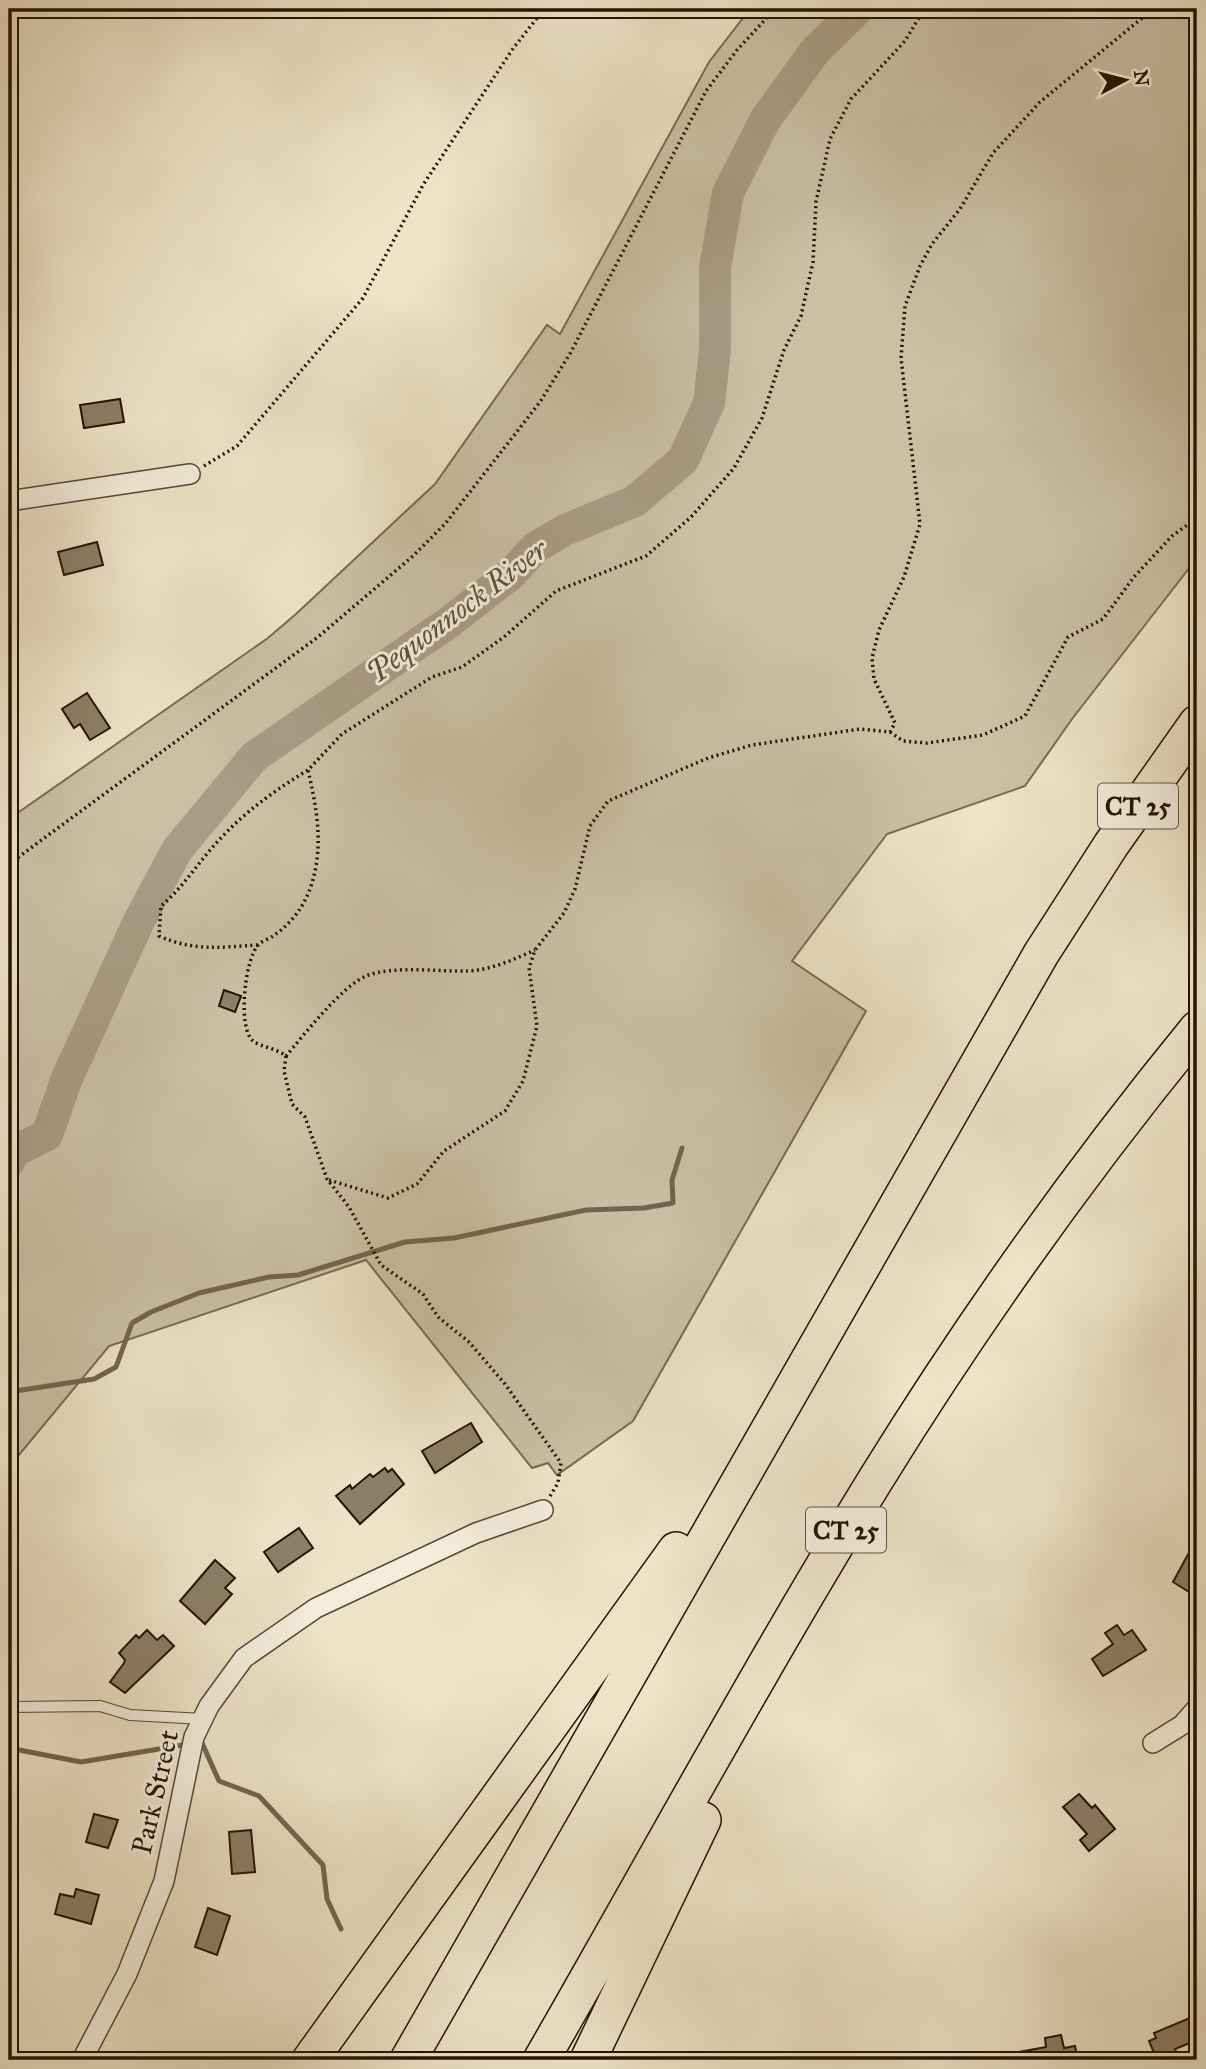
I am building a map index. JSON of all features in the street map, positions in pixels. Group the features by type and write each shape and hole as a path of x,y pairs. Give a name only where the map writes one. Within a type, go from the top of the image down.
{"highway":[{"name":"CT 25","path":"408,2060 1041,954 1111,845 1197,723"},
{"name":"CT 25","path":"541,2060 843,1535 917,1414 1013,1273 1096,1158 1197,1029"},
{"path":"310,2060 645,1595 850,1287"},
{"path":"588,2060 843,1535"}],"street":[{"path":"9,501 190,474"},
{"name":"Park Street","path":"82,2060 127,1974 164,1881 195,1736 244,1658 316,1608 476,1534 543,1510"},
{"path":"1153,1743 1182,1725 1197,1708"}],"lane":[{"path":"9,1707 100,1706 195,1736"}],"path":[{"path":"190,474 237,446 363,298 422,185 512,50 544,9"},
{"path":"9,864 318,636 413,556 445,523 540,402 571,352 706,91 737,50 775,9"},
{"path":"308,770 316,808 319,848 311,887 293,920 258,945 196,949 159,936 161,906 176,894 223,836 271,793 308,770 342,734 432,677 462,667 504,637 556,591 646,556 691,517 734,468 762,418 784,350 801,316 813,262 816,202 830,139 851,99 905,41 924,9"},
{"path":"890,732 895,723 874,679 872,658 880,630 904,577 920,524 901,358 905,306 919,266 932,244 960,209 993,153 1040,102 1153,9"},
{"path":"327,1179 352,1184 388,1198 417,1184 444,1151 505,1111 523,1081 537,1026 529,968 535,950 564,913 575,889 590,826 608,802 708,758 752,745 860,729 890,732 903,741 927,743 983,735 1025,716 1069,637 1103,619 1134,576 1172,536 1197,519"},
{"path":"258,945 247,972 245,1031 254,1042 275,1048 286,1056"},
{"path":"535,950 509,962 471,971 421,969 366,976 321,1014 286,1056 284,1071 292,1104 305,1117 327,1179 349,1207 381,1265 423,1293 438,1317 469,1342 505,1384 562,1463 558,1483 543,1510"}],"shaded area":[{"path":"750,9 1197,9 1197,558 1072,719 1025,786 887,834 792,961 866,1011 633,1421 557,1475 548,1463 532,1468 366,1260 109,1346 9,1467 9,819 268,638 435,484 547,325 560,334 709,62"}],"building":[{"path":"120,399 124,422 84,428 80,405"},
{"path":"97,542 103,565 64,575 58,552"},
{"path":"87,693 110,728 90,740 80,724 74,728 62,709"},
{"path":"224,990 241,996 235,1012 219,1006"},
{"path":"471,1423 482,1442 435,1473 422,1451"},
{"path":"385,1468 388,1472 392,1469 404,1484 360,1524 336,1496 350,1485 352,1489 370,1474 373,1477"},
{"path":"299,1528 313,1548 278,1572 264,1552"},
{"path":"1197,1538 1197,1585 1189,1592 1173,1582"},
{"path":"215,1560 235,1578 225,1588 232,1594 205,1624 180,1601"},
{"path":"1117,1625 1124,1635 1132,1630 1146,1650 1103,1676 1092,1659 1113,1644 1105,1633"},
{"path":"147,1630 157,1640 163,1635 174,1646 125,1693 110,1682 125,1660 119,1653 136,1635 139,1638"},
{"path":"1079,1794 1092,1808 1095,1805 1115,1829 1089,1851 1080,1840 1087,1834 1063,1807"},
{"path":"94,1814 118,1820 108,1848 86,1842"},
{"path":"251,1830 255,1872 232,1874 229,1832"},
{"path":"76,1889 99,1895 91,1924 55,1914 60,1894 74,1897"},
{"path":"208,1908 230,1916 217,1955 195,1947"},
{"path":"1197,2015 1197,2040 1175,2049 1177,2053 1157,2060 1149,2041 1156,2038 1154,2033"},
{"path":"1061,2035 1064,2048 1075,2046 1078,2060 1014,2060 1014,2053 1046,2047 1045,2038"}],"waterway":[{"name":"Pequonnock River","path":"9,1162 13,1152 47,1135 67,1078 139,921 177,850 254,757 448,623 510,575 536,547 565,530 635,501 683,460 709,403 715,350 715,268 728,193 765,120 815,51 858,9"},
{"path":"9,1392 94,1379 116,1367 132,1323 151,1312 199,1293 269,1277 298,1275 405,1242 454,1238 586,1210 644,1208 673,1203 672,1180 682,1148"},
{"path":"199,1744 202,1743 219,1781 259,1796 323,1865 327,1899 341,1929"},
{"path":"9,1748 81,1762 189,1744"}]}
